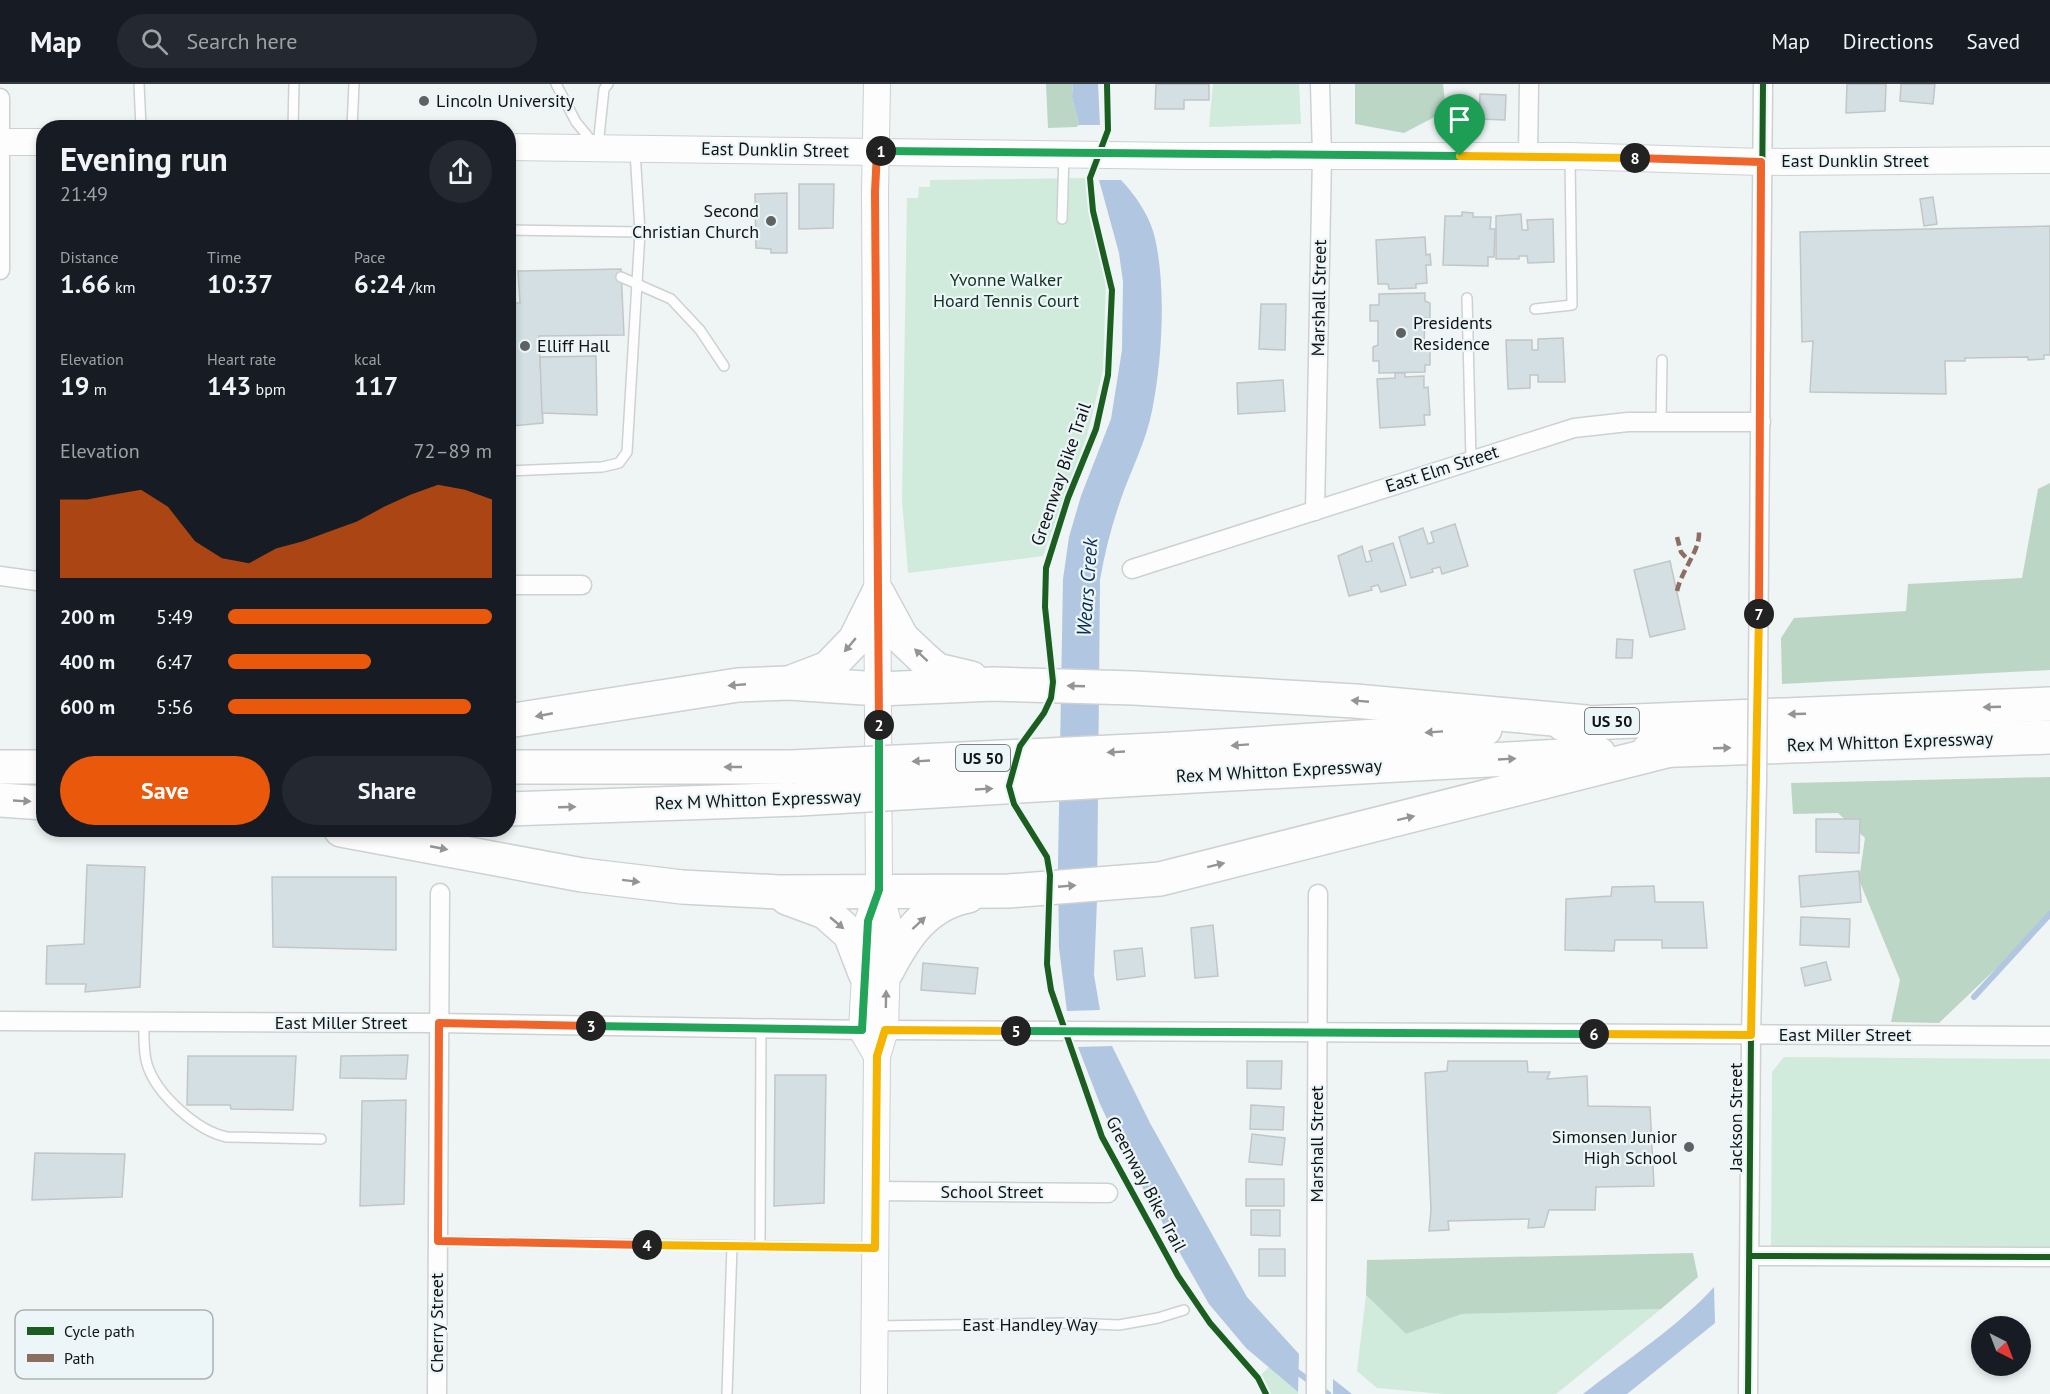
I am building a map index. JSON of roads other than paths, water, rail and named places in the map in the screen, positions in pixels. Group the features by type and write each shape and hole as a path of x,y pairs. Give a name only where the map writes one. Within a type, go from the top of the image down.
{"highway":[{"path":"789,683 828,668 855,640 878,594"},
{"path":"878,594 902,638 937,670 993,684"},
{"path":"516,720 738,685 789,683 879,689 993,684 1134,688 1355,700 1586,722"},
{"name":"Rex M Whitton Expressway","path":"516,809 799,799 1586,722 2050,704"},
{"name":"Rex M Whitton Expressway","path":"516,767 1175,763 2050,737"},
{"path":"378,837 582,875 682,887 765,892 1002,891 1160,879 1670,750"},
{"path":"0,767 36,767"},
{"path":"0,800 36,802"},
{"path":"765,892 808,904 825,912 850,934 876,972 904,937 929,914 953,899 1002,891"}],"main road":[{"path":"874,1394 877,1056 873,1030 876,972 888,923 879,890 877,84"},
{"path":"0,142 36,142"},
{"name":"East Dunklin Street","path":"516,147 1322,156 1570,156 1761,162 2050,160"}],"street":[{"name":"Marshall Street","path":"1315,511 1322,156 1320,84"},
{"path":"1528,156 1529,84"},
{"name":"Jackson Street","path":"1748,1394 1751,1035 1758,784 1762,84"},
{"path":"0,98 0,270"},
{"name":"East Elm Street","path":"1132,569 1574,428 1601,423 1761,422"},
{"path":"0,576 36,581"},
{"path":"516,585 582,585"},
{"name":"Cherry Street","path":"437,1394 441,893"},
{"name":"Marshall Street","path":"1316,1394 1318,894"},
{"name":"East Miller Street","path":"0,1021 439,1023 873,1030 2050,1036"},
{"name":"School Street","path":"875,1191 1108,1192"},
{"path":"1750,1256 2050,1257"}],"lane":[{"path":"139,84 141,120"},
{"path":"293,120 294,84"},
{"path":"352,120 354,84"},
{"path":"556,84 576,122 598,148"},
{"path":"598,148 604,89 608,84"},
{"path":"516,471 602,467 620,462 627,452 640,232 634,148"},
{"path":"1062,219 1064,153"},
{"path":"1536,309 1572,305 1570,156"},
{"path":"516,230 640,232"},
{"path":"621,277 671,299 700,330 724,366"},
{"path":"1467,298 1471,459"},
{"path":"1661,422 1662,360"},
{"path":"144,1022 147,1064 152,1075 170,1099 198,1125 214,1134 227,1137 321,1139"},
{"path":"760,1246 761,1028"},
{"path":"438,1241 875,1248"},
{"path":"727,1394 732,1246"},
{"name":"East Handley Way","path":"874,1326 1071,1323 1119,1325 1158,1318 1184,1310"}],"water":[{"path":"1073,84 1098,84 1100,125 1079,125 1072,97"},
{"path":"1099,180 1121,180 1138,201 1151,225 1159,262 1162,327 1158,371 1149,422 1115,517 1100,580 1097,900 1094,975 1100,1010 1067,1011 1059,948 1058,866 1063,579 1069,537 1081,496 1111,419 1122,350 1123,282 1119,253"},
{"path":"1112,1046 1150,1123 1247,1297 1299,1354 1298,1392 1246,1348 1209,1304 1125,1157 1100,1104 1078,1047"},
{"path":"1714,1287 1715,1323 1627,1394 1583,1394 1684,1316"},
{"path":"1333,1379 1352,1394 1333,1394"}],"waterway":[{"path":"1974,997 2050,914"},
{"name":"Wears Creek","path":"1293,1369 1328,1394"}],"place":[{"name":"Lincoln University","path":"424,101"},
{"name":"Second Christian Church","path":"771,221"},
{"name":"Presidents Residence","path":"1401,333"},
{"name":"Elliff Hall","path":"525,346"},
{"name":"Simonsen Junior High School","path":"1689,1147"}],"park label":[{"name":"Yvonne Walker Hoard Tennis Court","path":"1006,290"}]}
